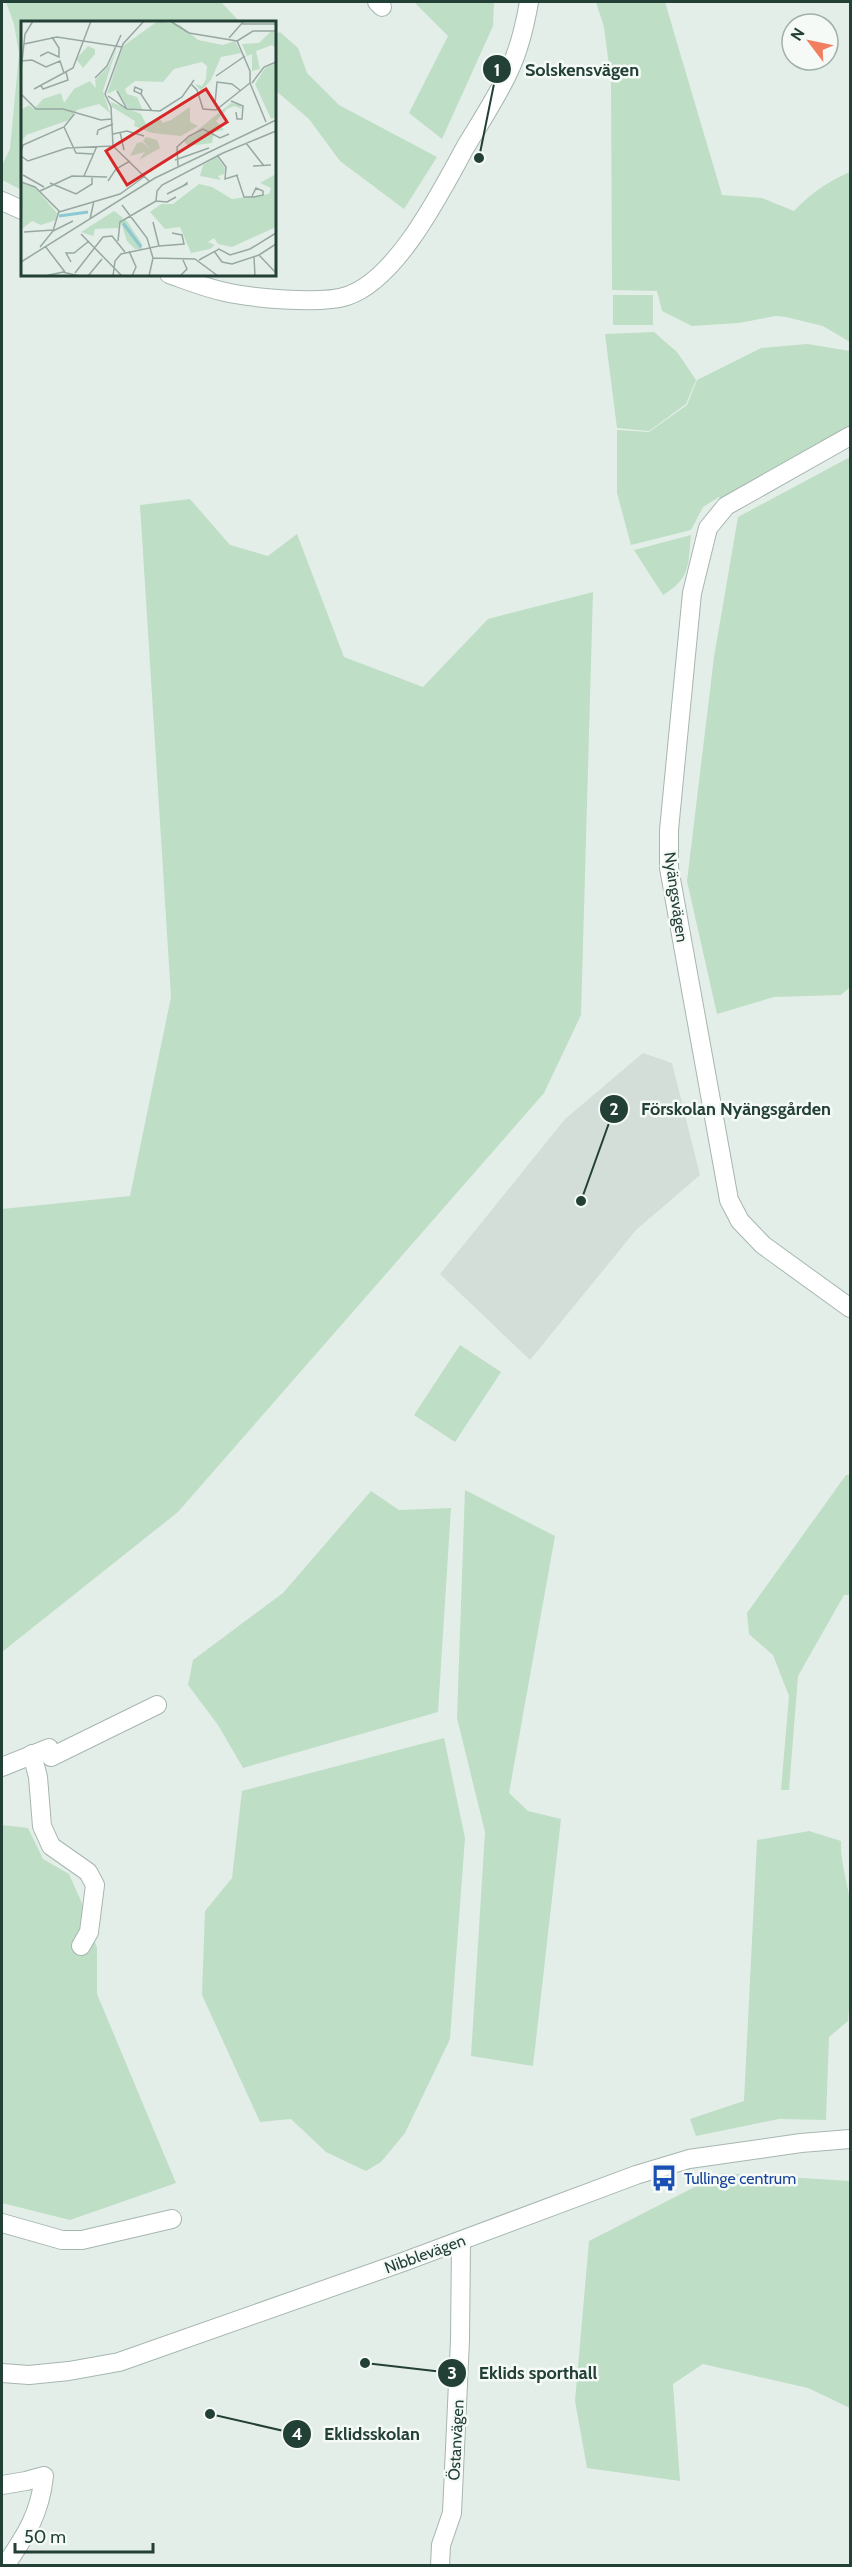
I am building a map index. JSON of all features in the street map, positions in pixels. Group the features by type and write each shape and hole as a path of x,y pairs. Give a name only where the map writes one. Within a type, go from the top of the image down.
{"street":[{"path":"175,276 222,292 282,299 330,300 349,296 371,282 414,236 482,119 509,70 525,24 529,2"},
{"path":"2,201 21,210"},
{"name":"Nyängsvägen","path":"850,436 726,506 708,528 692,593 669,830 669,868 729,1200 740,1221 762,1245 850,1308"},
{"path":"2,1767 49,1748 51,1757 157,1705"},
{"path":"32,1754 38,1777 42,1826 51,1846 88,1872 94,1885 89,1932 81,1946"},
{"name":"Nibblevägen","path":"2,2373 29,2375 119,2362 461,2241 636,2175 689,2159 744,2150 850,2139"},
{"path":"2,2223 62,2240 82,2240 172,2219"},
{"name":"Östanvägen","path":"440,2565 441,2545 452,2513 460,2340 461,2241"},
{"path":"2,2485 44,2476 42,2498 36,2516 5,2565"}],"shaded area":[{"path":"643,1053 672,1063 700,1175 636,1230 530,1360 440,1274 565,1119"}],"green space":[{"path":"6,2 221,2 239,21 21,21 21,190 2,180 2,165 10,149 19,54 14,24"},
{"path":"414,2 494,2 493,26 442,139 409,113 448,36"},
{"path":"596,2 665,2 722,195 762,198 794,211 820,188 850,172 850,342 823,326 786,317 775,316 739,323 692,326 662,311 657,291 612,290 611,81 604,27"},
{"path":"280,32 298,48 307,73 339,105 437,157 404,209 340,161 309,119 276,91 276,34"},
{"path":"613,295 653,295 653,325 613,325"},
{"path":"654,332 677,352 696,380 686,404 649,431 617,428 605,334"},
{"path":"807,344 850,351 850,435 726,505 719,497 703,507 691,530 631,545 617,493 617,430 649,432 687,405 697,380 761,348"},
{"path":"850,457 850,987 841,995 774,997 717,1014 687,881 714,657 738,517"},
{"path":"190,499 230,545 268,556 297,534 344,657 423,687 488,619 593,592 581,1015 544,1093 178,1512 2,1652 2,1209 130,1196 171,997 140,505"},
{"path":"691,535 686,570 679,583 663,595 634,550"},
{"path":"460,1345 501,1372 455,1442 414,1415"},
{"path":"846,1475 850,1475 850,1595 844,1595 798,1676 789,1790 781,1790 789,1696 773,1655 749,1634 747,1613"},
{"path":"465,1490 555,1536 509,1793 528,1811 561,1819 533,2066 471,2056 485,1832 457,1718"},
{"path":"371,1491 399,1510 451,1508 438,1712 243,1768 218,1725 188,1685 193,1660 283,1593"},
{"path":"444,1738 465,1838 450,2039 405,2133 381,2162 366,2171 326,2152 291,2119 260,2122 202,1995 205,1911 232,1878 242,1791"},
{"path":"2,1825 28,1828 43,1859 69,1874 97,1948 97,1994 176,2183 70,2220 2,2203"},
{"path":"809,1831 841,1841 850,1904 851,1962 848,2021 829,2037 826,2120 779,2119 696,2136 690,2119 744,2101 757,1840"},
{"path":"722,2173 850,2181 850,2408 808,2388 703,2364 673,2384 680,2481 587,2468 575,2401 589,2241"}],"place":[{"name":"Solskensvägen","path":"479,158"},
{"name":"Förskolan Nyängsgården","path":"581,1201"},
{"name":"Tullinge centrum","path":"664,2178"},
{"name":"Eklids sporthall","path":"365,2363"},
{"name":"Eklidsskolan","path":"210,2414"}]}
